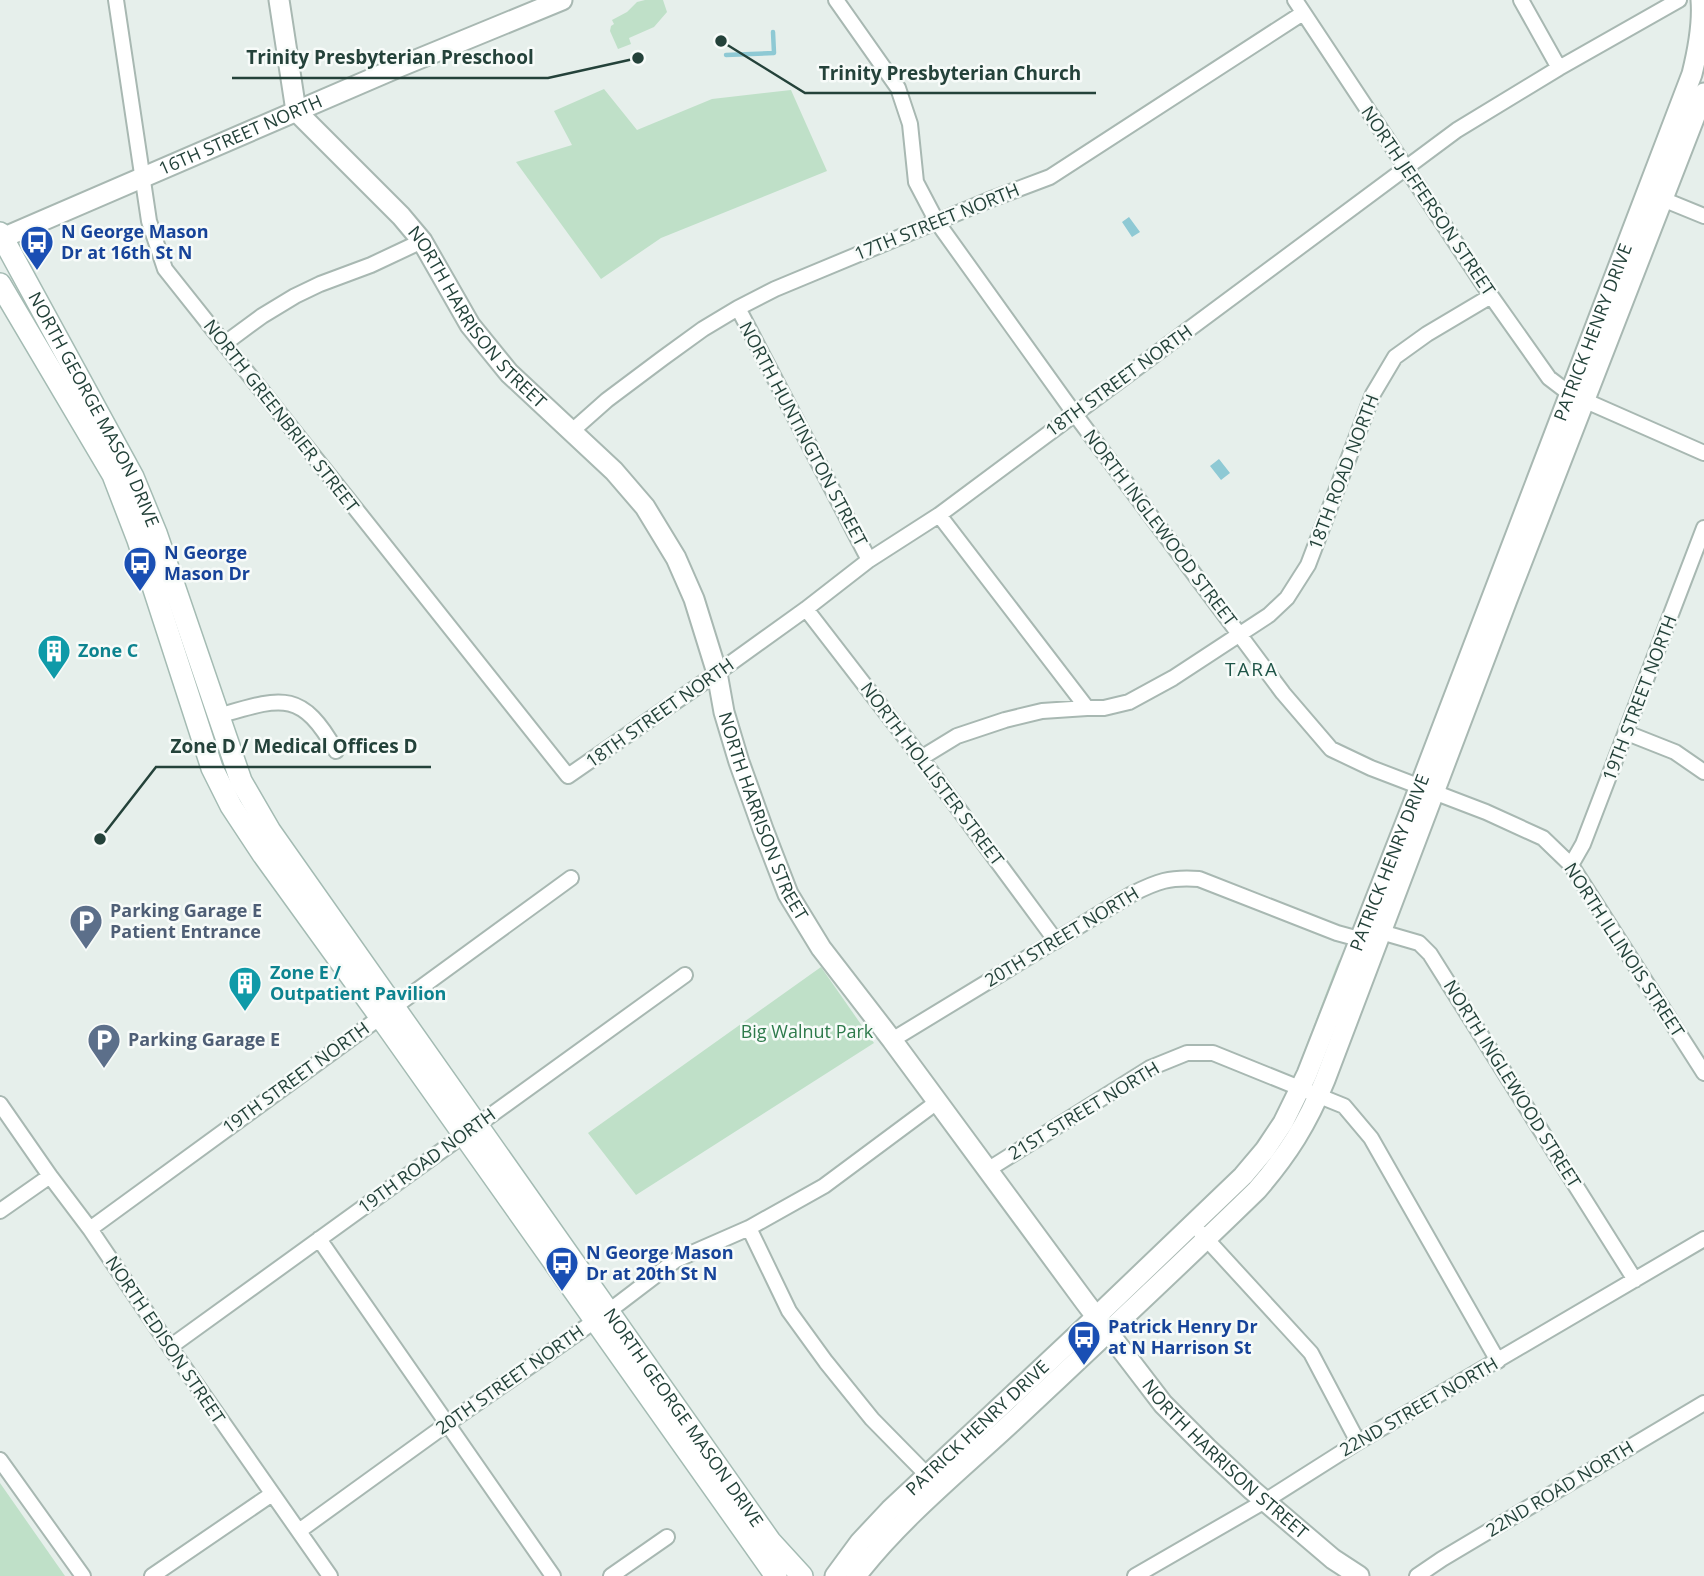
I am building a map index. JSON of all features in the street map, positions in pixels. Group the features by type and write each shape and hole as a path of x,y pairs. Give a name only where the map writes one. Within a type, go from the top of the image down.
{"main road":[{"name":"NORTH GEORGE MASON DRIVE","path":"1,237 133,477 156,533 241,781 269,830 387,1011 602,1316 770,1541 802,1576"},
{"name":"NORTH GEORGE MASON DRIVE","path":"0,284 113,475 138,540 212,768 231,806 262,853 387,1011"},
{"name":"NORTH GEORGE MASON DRIVE","path":"602,1316 776,1576"}],"street":[{"name":"NORTH GREENBRIER STREET","path":"116,0 149,221 165,269 568,776"},
{"path":"279,0 296,111"},
{"name":"16TH STREET NORTH","path":"1,237 562,0"},
{"name":"NORTH INGLEWOOD STREET","path":"836,0 898,88 911,124 916,182 937,222 1074,414 1283,693 1331,749 1371,768 1427,789"},
{"path":"1521,0 1559,68"},
{"name":"18TH STREET NORTH","path":"568,776 717,673 869,560 939,515 1457,130 1679,0"},
{"name":"PATRICK HENRY DRIVE","path":"1102,1324 1193,1224 1243,1176 1309,1093 1381,932 1427,789 1655,196 1699,47 1701,0"},
{"name":"17TH STREET NORTH","path":"572,431 616,393 703,329 737,308 775,289 1050,177 1299,6"},
{"name":"NORTH JEFFERSON STREET","path":"1299,6 1549,378 1577,398 1704,453"},
{"name":"PATRICK HENRY DRIVE","path":"1655,196 1704,93"},
{"name":"NORTH HARRISON STREET","path":"296,111 401,216 422,241 470,325 509,373 614,471 645,507 676,558 694,599 717,673 724,712 738,762 788,894 821,947 1163,1404 1206,1448 1265,1501 1334,1559 1359,1576"},
{"path":"1655,196 1704,216"},
{"path":"224,344 295,296 422,241"},
{"name":"18TH ROAD NORTH","path":"1241,634 1269,615 1287,598 1308,565 1373,394 1395,357 1427,334 1492,296"},
{"name":"NORTH HUNTINGTON STREET","path":"737,308 869,560"},
{"path":"939,515 1087,708"},
{"name":"19TH STREET NORTH","path":"1570,865 1583,844 1704,528"},
{"name":"NORTH HOLLISTER STREET","path":"806,609 921,758 1056,941"},
{"path":"921,758 957,736 1005,720 1042,711 1104,708 1129,702 1173,678 1241,634"},
{"path":"218,716 265,703 283,703 299,707 313,716 336,751"},
{"path":"1626,733 1675,752 1704,772"},
{"name":"PATRICK HENRY DRIVE","path":"835,1576 874,1526 934,1482 1102,1324 1206,1240 1257,1190 1280,1163 1294,1143 1359,939 1427,789"},
{"name":"NORTH ILLINOIS STREET","path":"1427,789 1543,838 1570,865 1704,1073"},
{"name":"19TH STREET NORTH","path":"90,1229 571,878"},
{"name":"20TH STREET NORTH","path":"892,1040 1132,894 1157,882 1178,878 1199,879 1337,933 1359,939"},
{"path":"1359,939 1381,932"},
{"name":"NORTH INGLEWOOD STREET","path":"1381,932 1419,943 1430,954 1635,1280"},
{"name":"19TH ROAD NORTH","path":"170,1347 685,975"},
{"name":"21ST STREET NORTH","path":"989,1169 1150,1068 1187,1053 1213,1053 1309,1093"},
{"path":"1309,1093 1344,1107 1371,1138 1498,1360"},
{"name":"20TH STREET NORTH","path":"299,1531 602,1316 676,1260 749,1228 824,1186 937,1102"},
{"name":"NORTH EDISON STREET","path":"0,1104 90,1229 330,1576"},
{"path":"0,1210 50,1176"},
{"path":"1193,1224 1311,1353 1358,1442"},
{"path":"749,1228 789,1311 826,1363 873,1419 934,1482"},
{"path":"319,1239 553,1576"},
{"name":"22ND STREET NORTH","path":"1135,1576 1704,1239"},
{"name":"22ND ROAD NORTH","path":"1417,1576 1704,1403"},
{"path":"0,1460 83,1576"},
{"name":"PATRICK HENRY DRIVE","path":"856,1576 934,1482"},
{"path":"152,1576 272,1494"},
{"path":"611,1576 667,1537"}],"green space":[{"path":"663,0 667,12 654,27 629,38 631,44 618,49 610,31 614,24 612,20 627,12 637,2"},
{"path":"604,89 637,130 712,99 791,90 827,171 661,238 601,279 516,162 572,145 554,111"},
{"path":"1343,959 1301,1064 1336,967 1339,960"},
{"name":"Big Walnut Park","path":"821,967 874,1043 636,1195 588,1133"},
{"path":"0,1483 65,1576 0,1576"}],"water":[{"path":"1129,217 1140,232 1132,237 1122,222"},
{"path":"1219,459 1230,473 1221,480 1210,466"}],"waterway":[{"path":"726,55 774,53 773,32"}],"place":[{"name":"Trinity Presbyterian Church","path":"721,41"},
{"name":"Trinity Presbyterian Preschool","path":"638,58"},
{"name":"N George Mason Dr at 16th St N","path":"37,272"},
{"name":"N George Mason Dr","path":"140,593"},
{"name":"Zone C","path":"54,681"},
{"name":"Zone D / Medical Offices D","path":"100,839"},
{"name":"Parking Garage E Patient Entrance","path":"86,951"},
{"name":"Zone E / Outpatient Pavilion","path":"245,1013"},
{"name":"Parking Garage E","path":"104,1070"},
{"name":"N George Mason Dr at 20th St N","path":"562,1293"},
{"name":"Patrick Henry Dr at N Harrison St","path":"1084,1367"}],"district":[{"name":"TARA","path":"1252,669"}]}
